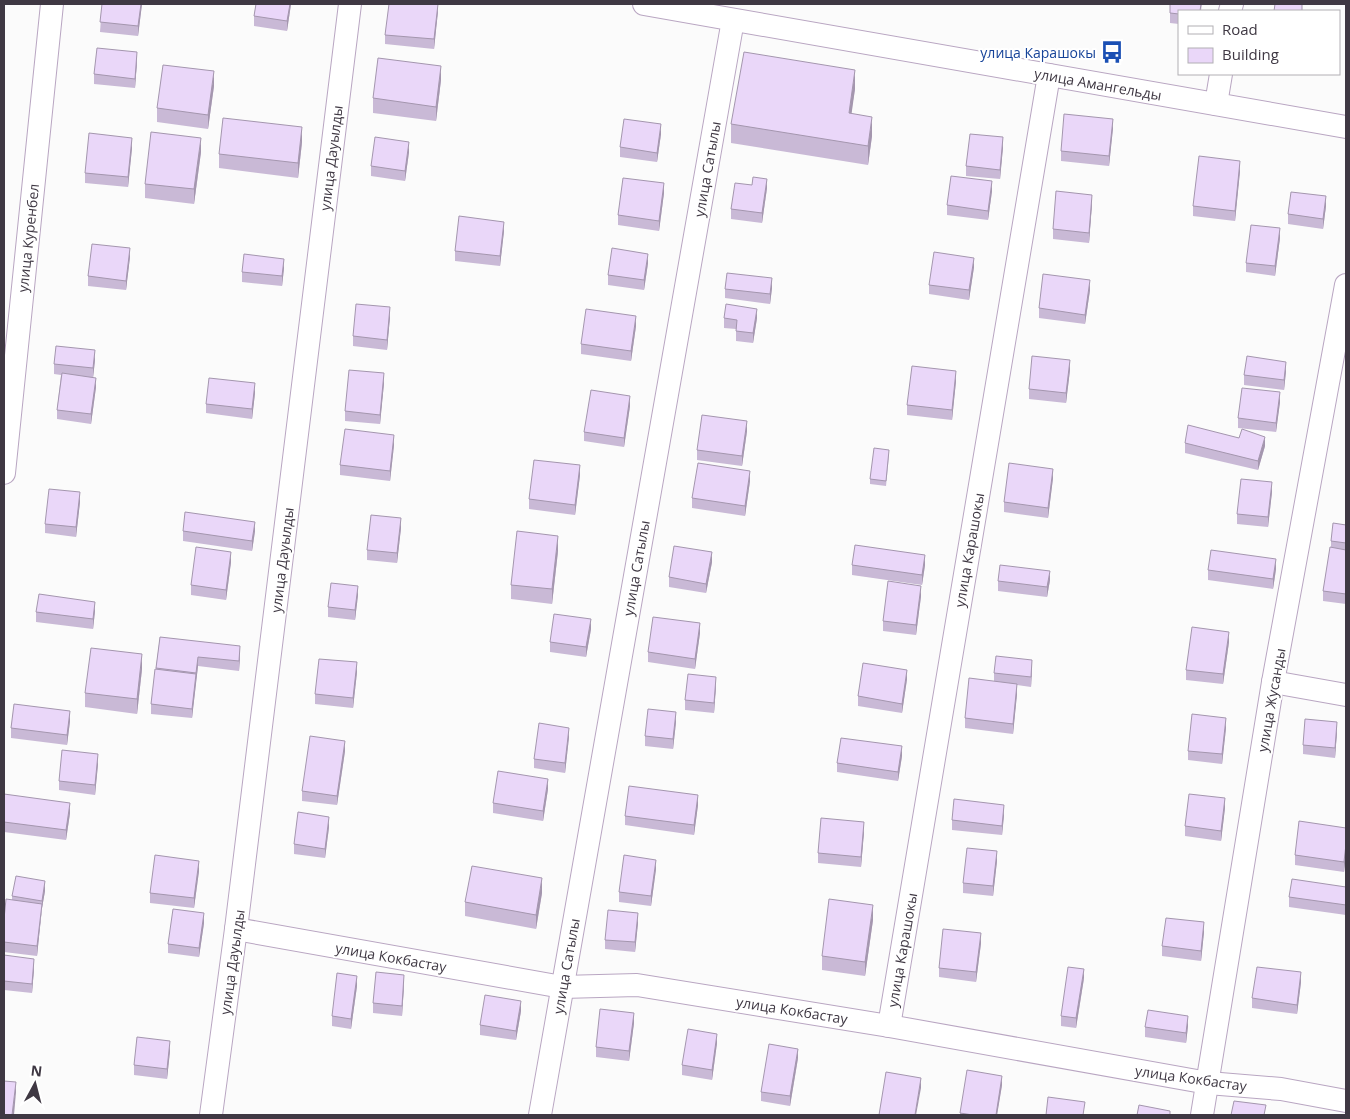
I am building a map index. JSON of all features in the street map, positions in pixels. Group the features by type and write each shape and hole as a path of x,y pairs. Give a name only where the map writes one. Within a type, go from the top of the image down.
{"street":[{"name":"улица Куренбел","path":"4,473 52,4"},
{"name":"улица Дауылды","path":"211,1115 236,929 350,4"},
{"name":"улица Амангельды","path":"644,4 1346,127"},
{"name":"улица Сатылы","path":"540,1115 733,20"},
{"name":"улица Карашокы","path":"889,1026 1049,75"},
{"path":"1216,104 1221,75"},
{"name":"улица Жусанды","path":"1202,1115 1273,682 1346,286"},
{"path":"1273,682 1346,695"},
{"name":"улица Кокбастау","path":"236,929 562,987 637,985 889,1026 1208,1083 1280,1089 1346,1101"}],"building":[{"path":"102,4 141,4 138,26 100,22"},
{"path":"256,4 290,4 287,21 254,16"},
{"path":"389,4 438,4 434,39 385,35"},
{"path":"1170,4 1201,4 1200,10 1178,10 1178,14 1170,13"},
{"path":"1275,4 1302,4 1302,10 1274,10"},
{"path":"97,48 137,52 135,79 94,74"},
{"path":"744,52 855,70 849,113 872,117 868,146 731,124"},
{"path":"378,58 441,66 436,107 373,98"},
{"path":"163,65 214,71 208,115 157,108"},
{"path":"1064,114 1113,119 1109,156 1061,151"},
{"path":"223,118 302,127 298,163 219,154"},
{"path":"624,119 661,124 657,153 620,147"},
{"path":"151,132 201,138 194,189 145,184"},
{"path":"89,133 132,138 128,177 85,173"},
{"path":"970,134 1003,137 1000,170 966,166"},
{"path":"375,137 409,142 405,171 371,166"},
{"path":"1199,156 1240,161 1235,211 1193,206"},
{"path":"951,176 992,181 988,211 947,205"},
{"path":"753,177 767,179 762,213 731,209 735,183 752,185"},
{"path":"623,178 664,183 659,221 618,215"},
{"path":"1056,191 1092,195 1089,233 1053,229"},
{"path":"1291,192 1326,196 1323,219 1288,214"},
{"path":"459,216 504,222 500,256 455,251"},
{"path":"1251,225 1280,228 1275,266 1246,263"},
{"path":"92,244 130,248 126,281 88,276"},
{"path":"612,248 648,254 644,280 608,275"},
{"path":"934,252 974,258 969,290 929,285"},
{"path":"244,254 284,259 282,276 242,272"},
{"path":"727,273 772,278 770,294 725,289"},
{"path":"1043,274 1090,280 1085,315 1039,308"},
{"path":"356,304 390,307 387,340 353,336"},
{"path":"726,304 757,309 753,333 736,331 737,320 724,318"},
{"path":"586,309 636,316 631,351 581,344"},
{"path":"56,346 95,350 93,368 54,364"},
{"path":"1032,356 1070,360 1066,393 1029,389"},
{"path":"1247,356 1286,362 1284,380 1244,375"},
{"path":"912,366 956,371 952,410 907,405"},
{"path":"349,370 384,373 380,415 345,411"},
{"path":"62,373 96,378 91,414 57,410"},
{"path":"209,378 255,383 252,409 206,404"},
{"path":"1242,388 1280,392 1276,423 1238,418"},
{"path":"591,390 630,396 624,438 584,432"},
{"path":"702,415 747,421 742,456 697,450"},
{"path":"1188,425 1239,438 1242,429 1265,437 1258,461 1185,443"},
{"path":"345,429 394,435 390,471 340,465"},
{"path":"874,448 889,450 886,481 870,479"},
{"path":"534,460 580,465 575,505 529,499"},
{"path":"698,463 750,471 745,506 692,498"},
{"path":"1009,463 1053,469 1048,508 1004,502"},
{"path":"1241,479 1272,482 1268,517 1237,514"},
{"path":"49,489 80,492 76,527 45,524"},
{"path":"185,512 255,522 252,541 183,531"},
{"path":"371,515 401,518 397,553 367,550"},
{"path":"1333,523 1346,525 1346,543 1331,541"},
{"path":"517,531 558,536 552,589 511,585"},
{"path":"855,545 925,555 922,575 852,565"},
{"path":"674,546 712,552 706,584 669,577"},
{"path":"196,547 231,552 226,590 191,585"},
{"path":"1330,547 1346,550 1346,594 1323,591"},
{"path":"1211,550 1276,559 1273,579 1208,570"},
{"path":"1000,565 1050,571 1047,587 998,581"},
{"path":"888,581 921,586 916,625 883,621"},
{"path":"331,583 358,586 355,610 328,607"},
{"path":"39,594 95,602 93,619 36,612"},
{"path":"554,614 591,619 586,647 550,642"},
{"path":"653,617 700,623 695,659 648,652"},
{"path":"1192,627 1229,632 1223,674 1186,670"},
{"path":"160,637 240,646 239,661 198,657 196,673 156,668"},
{"path":"91,648 142,654 137,699 85,693"},
{"path":"996,656 1032,660 1031,677 994,673"},
{"path":"319,659 357,662 353,698 315,694"},
{"path":"863,663 907,670 902,704 858,696"},
{"path":"155,669 196,674 192,709 151,704"},
{"path":"688,674 716,677 714,703 685,700"},
{"path":"969,678 1017,684 1013,724 965,718"},
{"path":"14,704 70,711 67,735 11,728"},
{"path":"648,709 676,712 673,739 645,736"},
{"path":"1192,714 1226,718 1222,754 1188,751"},
{"path":"1305,719 1337,722 1335,748 1303,745"},
{"path":"539,723 569,728 565,763 534,759"},
{"path":"310,736 345,741 337,796 302,791"},
{"path":"841,738 902,746 898,772 837,763"},
{"path":"62,750 98,754 95,785 59,781"},
{"path":"498,771 548,779 543,811 493,803"},
{"path":"629,786 698,795 694,825 625,816"},
{"path":"4,794 70,803 66,830 4,822"},
{"path":"1189,794 1225,798 1221,831 1185,826"},
{"path":"954,799 1004,805 1002,826 952,820"},
{"path":"298,812 329,817 325,849 294,844"},
{"path":"821,818 864,822 861,857 818,853"},
{"path":"1299,821 1346,828 1344,862 1295,855"},
{"path":"967,848 997,851 993,886 963,883"},
{"path":"155,855 199,861 194,898 150,893"},
{"path":"624,855 656,860 651,896 619,892"},
{"path":"472,866 542,878 536,915 465,902"},
{"path":"16,876 45,881 42,901 12,896"},
{"path":"1292,879 1346,887 1346,905 1289,897"},
{"path":"6,899 42,904 37,946 4,942"},
{"path":"829,899 873,905 865,962 822,956"},
{"path":"173,909 204,913 199,948 168,944"},
{"path":"608,910 638,913 635,942 605,940"},
{"path":"1166,918 1204,922 1201,951 1162,946"},
{"path":"943,929 981,933 976,972 939,968"},
{"path":"4,955 34,959 32,984 4,981"},
{"path":"1068,967 1084,969 1076,1018 1061,1016"},
{"path":"1257,967 1301,972 1297,1005 1252,998"},
{"path":"376,972 404,975 402,1006 373,1003"},
{"path":"337,973 357,976 351,1019 332,1016"},
{"path":"485,995 521,1001 516,1031 480,1025"},
{"path":"600,1009 634,1013 629,1051 596,1047"},
{"path":"1148,1010 1188,1016 1186,1033 1145,1027"},
{"path":"688,1029 717,1034 712,1070 682,1065"},
{"path":"137,1037 170,1041 167,1069 134,1065"},
{"path":"769,1044 798,1049 790,1096 761,1092"},
{"path":"967,1070 1002,1076 996,1115 960,1113"},
{"path":"886,1072 921,1078 915,1115 879,1115"},
{"path":"4,1081 16,1082 12,1115 4,1115"},
{"path":"1048,1097 1085,1102 1083,1115 1046,1115"},
{"path":"1234,1101 1266,1105 1264,1115 1231,1115"},
{"path":"1139,1105 1170,1111 1170,1115 1137,1115"}],"place":[{"name":"улица Карашокы","path":"1112,52"}]}
